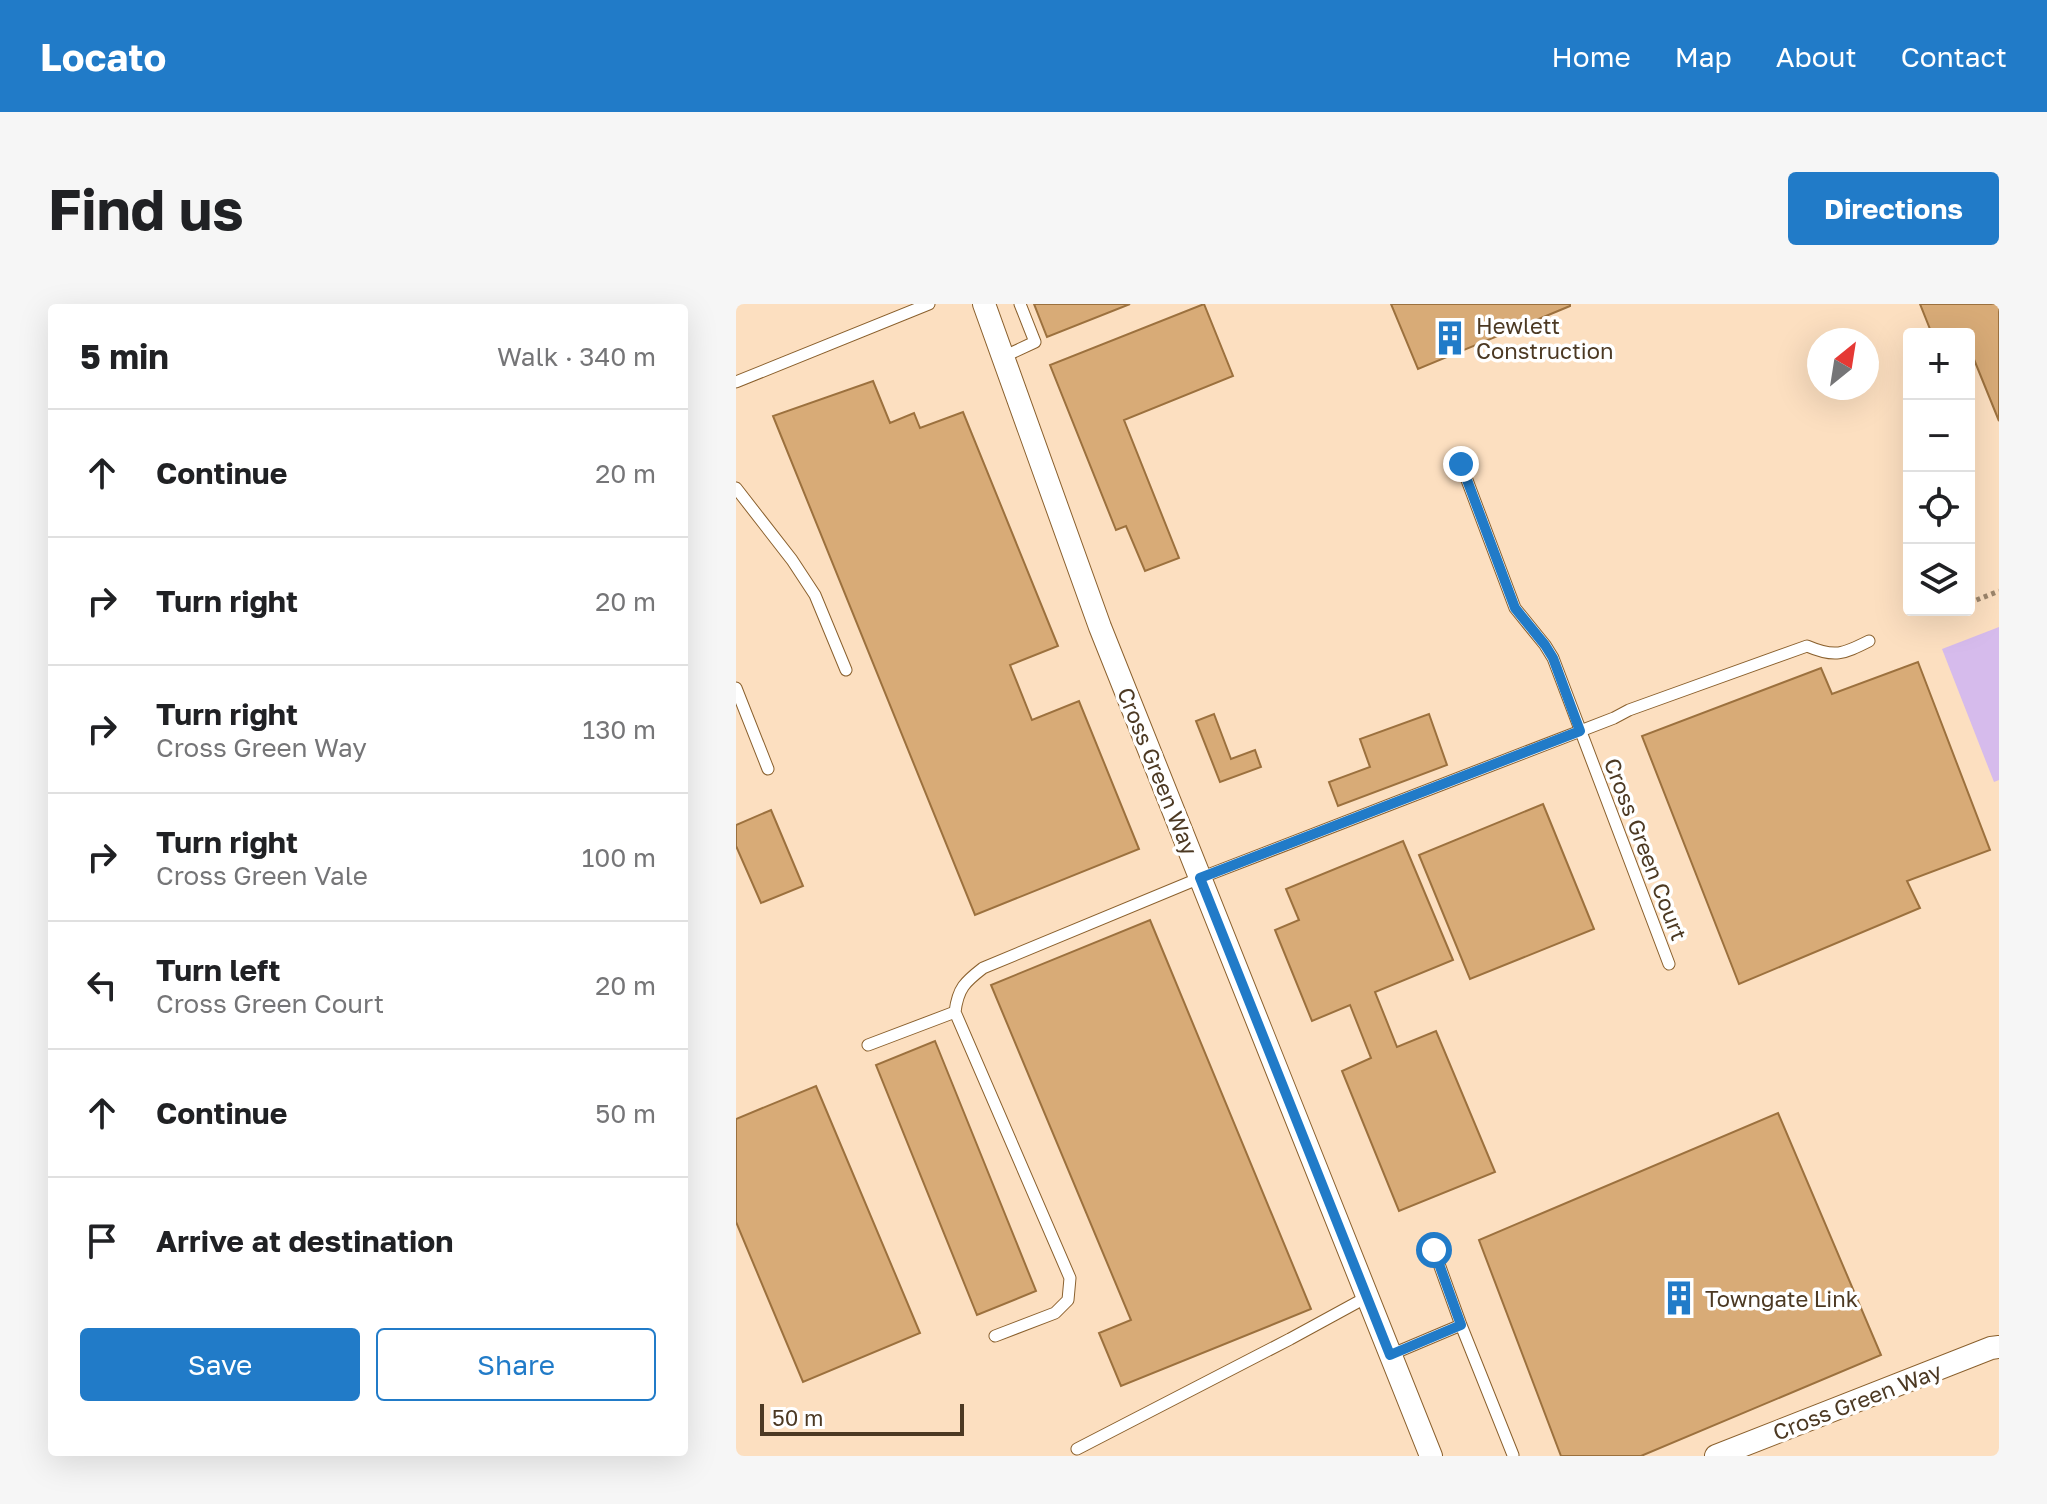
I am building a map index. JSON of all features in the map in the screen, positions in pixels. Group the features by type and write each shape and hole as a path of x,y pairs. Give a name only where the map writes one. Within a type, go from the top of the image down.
{"street":[{"name":"Cross Green Way","path":"984,304 1100,627 1431,1456"},
{"name":"Cross Green Way","path":"1716,1456 1999,1347"}],"lane":[{"path":"736,382 929,304"},
{"path":"1003,357 1035,342 1020,304"},
{"name":"Cross Green Court","path":"1461,464 1515,608 1553,658 1669,964"},
{"path":"736,488 815,595 846,670"},
{"path":"995,1336 1055,1313 1068,1300 1070,1278 955,1012 956,997 964,983 983,968 1200,878 1629,710 1807,646 1822,652 1844,653 1869,641"},
{"path":"736,688 768,769"},
{"path":"868,1045 955,1012"},
{"path":"1434,1250 1513,1455"},
{"path":"1077,1449 1367,1297"},
{"path":"1390,1355 1461,1325"}],"path":[{"path":"1975,601 1999,591"}],"shaded area":[{"path":"1999,627 1999,780 1994,782 1942,649"}],"building":[{"path":"1034,304 1130,304 1047,337"},
{"path":"1204,304 1233,376 1124,420 1179,558 1145,571 1126,526 1116,530 1050,365"},
{"name":"Hewlett Construction","path":"1391,304 1570,304 1570,306 1418,369"},
{"path":"1920,304 1999,304 1999,421 1975,362 1975,328 1930,328"},
{"path":"873,381 890,423 914,413 920,428 963,412 1058,646 1010,665 1032,720 1079,701 1139,849 975,915 773,416"},
{"path":"1918,662 1990,850 1907,881 1920,908 1739,984 1642,736 1821,668 1832,694"},
{"path":"1214,714 1231,759 1255,750 1261,767 1220,782 1196,721"},
{"path":"1429,714 1447,765 1338,806 1329,782 1370,767 1360,739"},
{"path":"1543,804 1594,929 1470,979 1419,855"},
{"path":"771,810 803,886 761,903 736,846 736,825"},
{"path":"1403,841 1453,960 1375,992 1397,1047 1436,1031 1495,1172 1399,1211 1342,1071 1371,1058 1350,1005 1312,1021 1275,930 1299,920 1286,889"},
{"path":"1150,920 1311,1309 1121,1386 1099,1333 1131,1320 991,985"},
{"path":"935,1041 1036,1291 977,1315 876,1065"},
{"path":"816,1086 920,1333 803,1382 736,1222 736,1119"},
{"name":"Towngate Link","path":"1778,1113 1881,1355 1641,1456 1561,1456 1479,1240"}],"place":[{"name":"Hewlett Construction","path":"1450,338"},
{"name":"Towngate Link","path":"1679,1298"}],"route":[{"path":"1434,1250 1461,1325 1390,1355 1200,878 1580,731 1553,658 1515,608 1461,464"}]}
